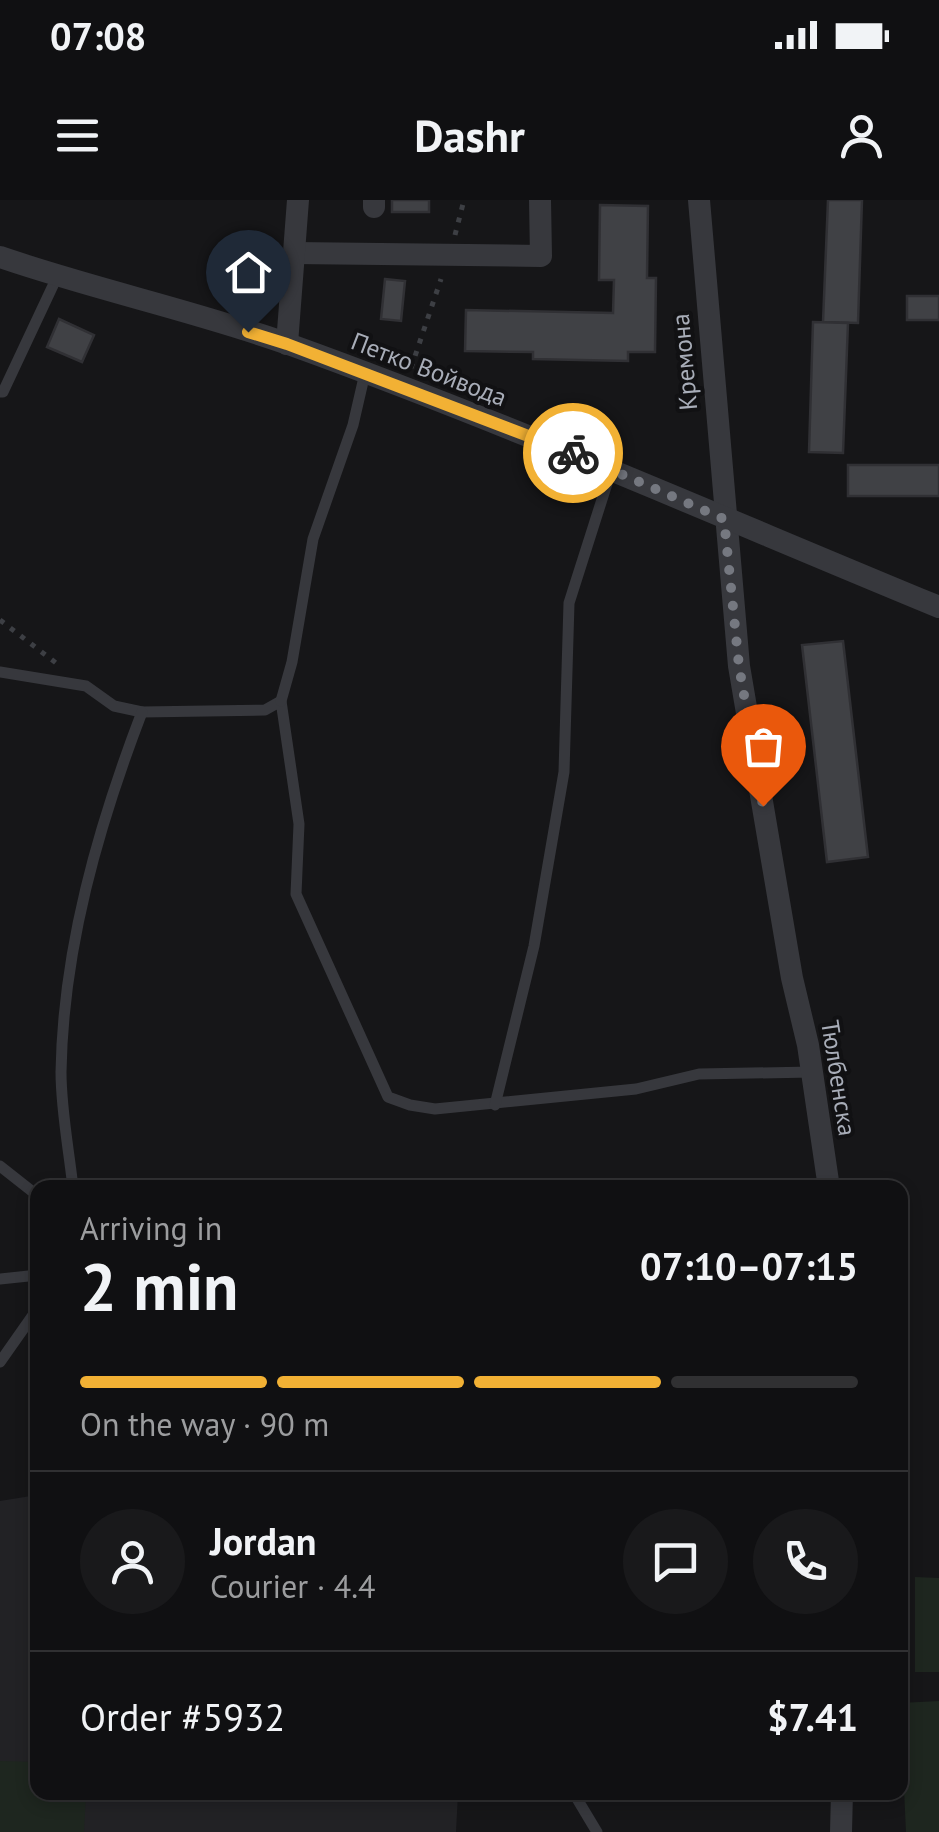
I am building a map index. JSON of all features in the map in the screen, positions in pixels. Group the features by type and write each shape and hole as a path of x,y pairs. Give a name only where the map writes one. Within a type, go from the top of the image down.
{"street":[{"path":"287,344 298,200"},
{"path":"294,253 541,256 540,200"},
{"name":"Кремона","path":"699,200 739,666 792,978"},
{"name":"Петко Войвода","path":"0,256 287,344 365,373 612,468 724,519 939,607"},
{"name":"Тюлбенска","path":"792,978 812,1072 828,1180"},
{"path":"840,1832 842,1800"}],"lane":[{"path":"0,392 57,276"},
{"path":"365,373 353,425 313,539 292,662 280,701 299,824 296,894 388,1097 435,1108 495,1105 636,1089 699,1074 812,1072"},
{"path":"495,1105 534,946 564,772 569,603 612,468"},
{"path":"0,672 86,686 114,706 142,712 265,710 280,701"},
{"path":"72,1180 61,1076 65,996 86,888 116,781 142,712"},
{"path":"0,1166 30,1190"},
{"path":"0,1279 30,1277"},
{"path":"0,1362 30,1319"},
{"path":"578,1800 598,1832"}],"path":[{"path":"408,380 450,256 464,200"},
{"path":"0,620 86,686"}],"shaded area":[{"path":"30,1496 30,1800 458,1800 456,1832 0,1832 0,1501"},
{"path":"915,1577 939,1578 939,1672 915,1672"},
{"path":"939,1701 939,1832 906,1832 908,1703"},
{"path":"0,1761 30,1762 30,1800 86,1800 84,1832 0,1832"}],"building":[{"path":"392,200 429,200 429,212 392,212"},
{"path":"828,200 862,200 858,323 823,322"},
{"path":"600,205 648,206 647,278 656,278 655,352 628,352 628,361 533,359 533,352 465,351 466,310 613,313 614,280 599,280"},
{"path":"385,279 405,281 401,321 381,319"},
{"path":"907,296 939,296 939,320 907,320"},
{"path":"59,319 94,335 82,362 47,347"},
{"path":"813,322 848,323 843,453 809,452"},
{"path":"848,465 939,465 939,496 848,496"},
{"path":"843,641 868,857 827,862 802,645"}],"way so far":[{"path":"573,453 724,519 739,666 763,806"}],"route":[{"path":"248,332 573,453"}]}
